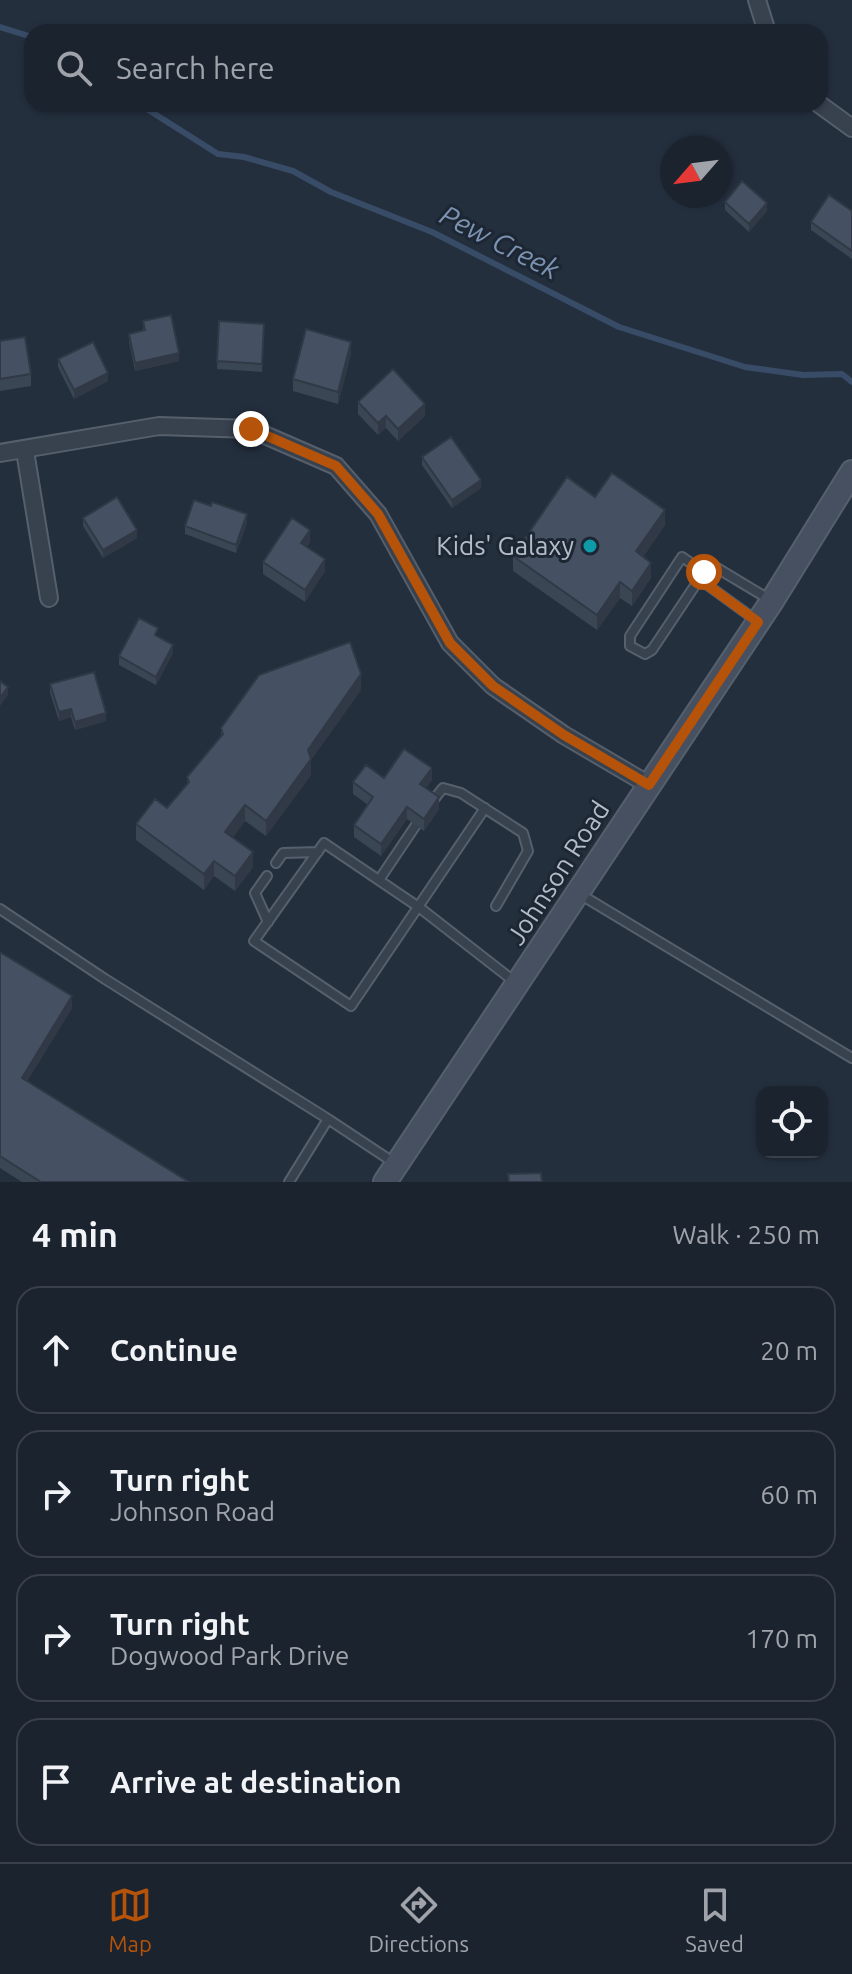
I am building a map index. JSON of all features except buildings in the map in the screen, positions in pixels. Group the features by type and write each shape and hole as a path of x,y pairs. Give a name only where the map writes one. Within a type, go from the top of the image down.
{"street":[{"path":"757,0 764,24"},
{"path":"828,111 852,128"},
{"path":"0,453 159,426 251,429 336,466 378,514 450,643 493,686 564,735 649,785"},
{"path":"25,451 49,598"},
{"name":"Johnson Road","path":"391,1174 772,601 852,472"}],"lane":[{"path":"758,622 706,584 704,572 682,557 630,636 630,646 645,654 652,650 704,572 717,568 772,601"},
{"path":"431,804 443,788 461,793 523,833 528,851 496,906"},
{"path":"485,808 420,908 351,1006 254,941 324,843 420,908 519,984"},
{"path":"379,880 416,825"},
{"path":"276,863 283,853 318,852"},
{"path":"267,876 255,893 268,922"},
{"path":"578,893 852,1058"},
{"path":"0,909 328,1119 391,1174"},
{"path":"289,1182 328,1119"}],"waterway":[{"name":"Pew Creek","path":"0,27 24,34"},
{"name":"Pew Creek","path":"152,112 218,154 244,157 293,171 331,192 432,232 619,327 745,367 803,375 842,374 852,382"}],"place":[{"name":"Kids' Galaxy","path":"590,546"}],"route":[{"path":"251,429 336,466 378,514 450,643 493,686 564,735 649,785 758,622 706,584 704,572"}]}
